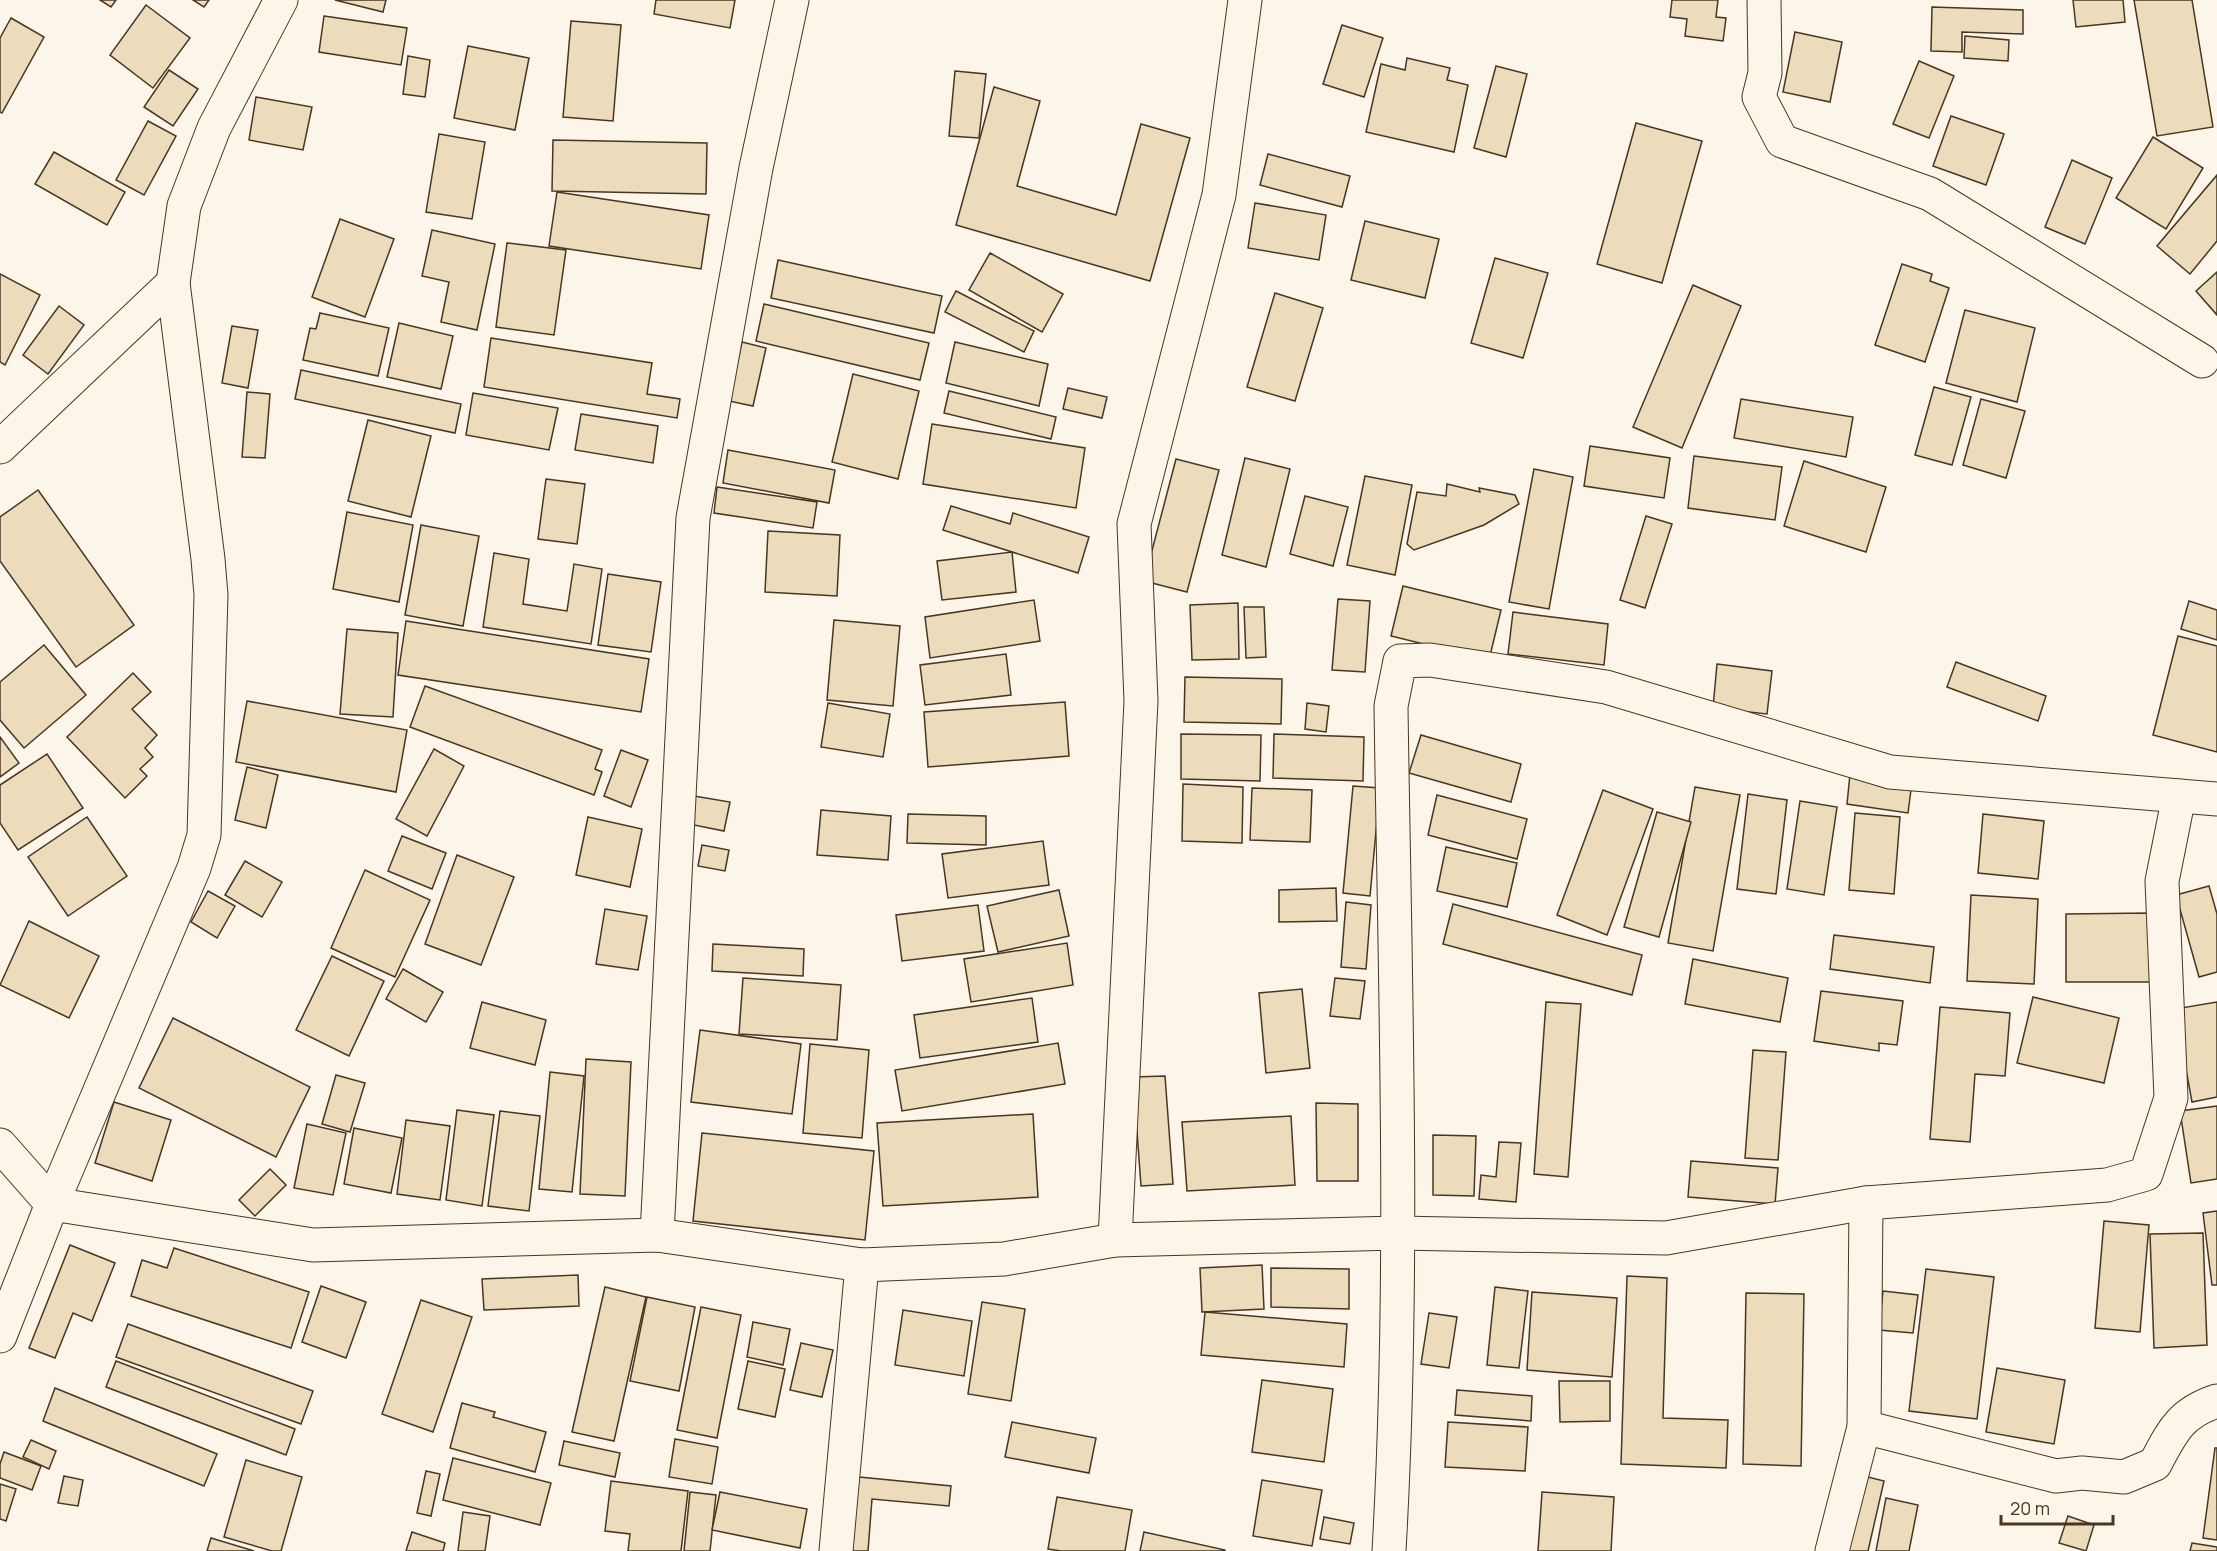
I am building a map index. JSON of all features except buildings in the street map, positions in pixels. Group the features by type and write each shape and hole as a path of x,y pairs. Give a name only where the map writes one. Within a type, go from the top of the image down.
{"street":[{"path":"0,1336 52,1204 194,868 204,835 210,586 173,283 184,206 213,128 281,0"},
{"path":"657,1235 693,518 756,168 792,0"},
{"path":"1115,1240 1141,701 1134,524 1219,195 1245,0"},
{"path":"1764,0 1765,73 1760,97 1782,141 1930,194 2202,361"},
{"path":"0,447 173,283"},
{"path":"1389,1551 1395,1444 1398,1233 1391,706 1400,661 1430,660 1606,687 1890,772 2217,799"},
{"path":"0,1144 52,1204 313,1245 657,1235 862,1265 1004,1259 1115,1240 1398,1233 1666,1238 1866,1203 2107,1185 2146,1174 2171,1098 2162,881 2179,796"},
{"path":"1832,1551 1864,1426 1866,1203"},
{"path":"836,1551 862,1265"},
{"path":"1864,1426 2056,1476 2082,1473 2124,1477 2155,1464 2173,1429 2200,1406 2217,1401"}]}
